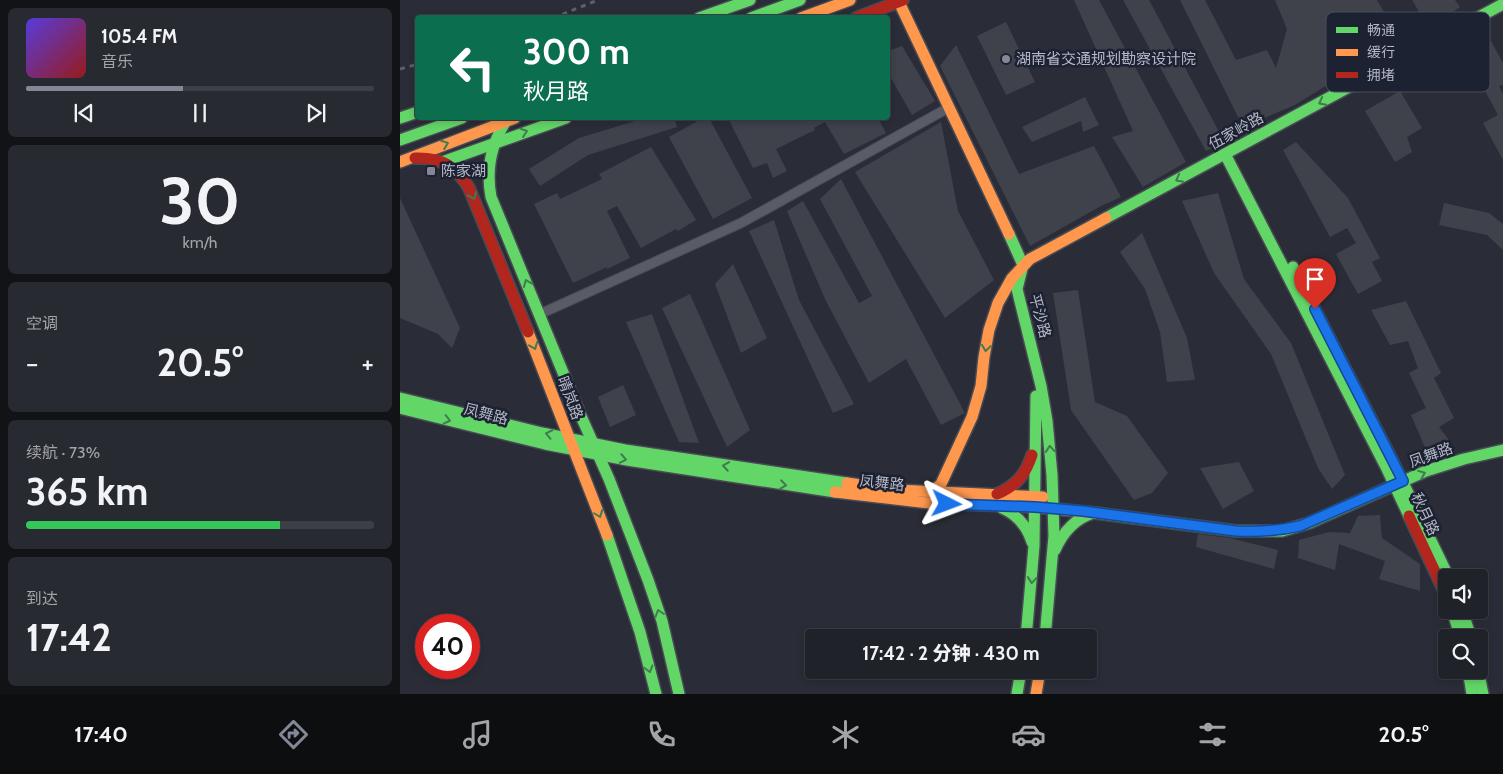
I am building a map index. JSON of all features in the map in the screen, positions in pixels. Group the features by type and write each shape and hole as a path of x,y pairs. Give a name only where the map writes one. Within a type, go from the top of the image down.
{"street":[{"path":"708,15 750,0"},
{"path":"759,15 800,0"},
{"path":"809,15 850,0"},
{"path":"863,15 896,1"},
{"name":"平沙路","path":"896,1 1014,264 1012,295 1035,388 1037,410 1034,551 1027,629"},
{"name":"伍家岭路","path":"1488,12 1503,4"},
{"name":"伍家岭路","path":"931,492 941,484 968,425 979,397 987,338 993,316 1013,276 1023,265 1030,259 1340,92"},
{"path":"540,314 741,224 945,110"},
{"name":"平沙路","path":"945,110 1023,265 1017,289 1041,386 1048,429 1053,503 1052,559 1046,629"},
{"path":"400,118 415,113"},
{"path":"400,140 456,120"},
{"path":"404,160 507,120"},
{"name":"晴岚路","path":"509,120 494,143 488,176 489,188 648,580 662,621 679,694"},
{"path":"404,160 436,158 445,161 560,120"},
{"path":"400,127 427,129"},
{"name":"秋月路","path":"1229,152 1444,569"},
{"name":"晴岚路","path":"445,161 464,177 469,188 570,438 627,591 656,694"},
{"name":"凤舞路","path":"400,398 570,438 644,453 897,490 931,492 993,500 1053,503 1095,513 1236,531 1261,532 1300,526 1455,461 1481,453 1503,450"},
{"name":"凤舞路","path":"400,408 574,450 740,479 861,496 929,503 993,500"},
{"path":"1034,551 1031,537 1021,521 1014,513 993,500 1012,488 1023,476 1030,462 1035,438"},
{"name":"秋月路","path":"1399,483 1438,575"},
{"path":"1052,559 1058,542 1067,530 1080,518 1095,513"},
{"path":"1017,694 1020,679"},
{"path":"1036,694 1038,679"},
{"path":"1470,679 1472,694"},
{"path":"1480,679 1483,694"}],"building":[{"path":"1074,0 1099,0 1186,162 1143,187 1112,137 1133,131"},
{"path":"1123,0 1149,0 1225,143 1206,151"},
{"path":"1180,0 1205,0 1236,60 1267,50 1276,68 1287,29 1275,0 1377,0 1384,12 1326,12 1326,86 1295,105 1243,127"},
{"path":"1412,0 1455,0 1460,7 1453,12 1419,12"},
{"name":"湖南省交通规划勘察设计院","path":"1006,22 1035,82 1006,95 977,36"},
{"path":"1490,42 1503,63 1503,85 1499,86 1503,94 1503,160 1483,123 1498,115 1486,92 1490,92"},
{"path":"956,45 1019,174 1094,146 1121,197 1101,206 1030,246 940,66"},
{"path":"902,46 935,101 912,115 890,76 890,50"},
{"path":"1401,92 1422,128 1407,137 1412,152 1395,162 1365,111"},
{"path":"1085,97 1099,125 1083,132 1081,121 1032,142 1022,127"},
{"path":"638,120 675,120 677,127 588,155 540,186 529,169 579,138"},
{"path":"699,120 710,120 752,198 713,219 669,137"},
{"path":"729,120 879,120 886,133 844,154 825,122 814,128 815,130 776,149 787,171 773,178 767,163 753,168"},
{"path":"941,122 958,211 994,280 945,318 855,172"},
{"path":"1296,142 1348,198 1380,258 1372,262 1382,281 1358,294 1336,254 1356,243 1347,228 1330,237 1283,150"},
{"path":"651,147 696,220 678,231 676,229 641,248 617,206 607,211 630,258 573,283 534,204 557,193 560,199 602,179 599,174"},
{"path":"841,179 965,413 941,425 906,359 869,383 825,299 787,211 803,201 859,303 872,296 820,199"},
{"path":"1218,193 1244,279 1291,343 1345,475 1332,489 1318,468 1271,354 1214,273 1182,201"},
{"path":"400,198 460,328 452,348 438,334 400,318"},
{"path":"1444,203 1489,213 1503,224 1503,250 1487,235 1439,225"},
{"path":"774,220 799,300 854,404 833,413 749,231"},
{"path":"1142,233 1187,338 1195,380 1167,382 1160,332 1145,289 1120,252"},
{"path":"733,264 767,338 741,353 715,284"},
{"path":"1078,290 1095,402 1127,416 1168,473 1152,493 1134,500 1071,410 1053,293"},
{"path":"690,294 750,430 727,447 662,308"},
{"path":"1406,301 1441,373 1434,378 1454,418 1439,427 1449,440 1427,452 1411,415 1426,408 1409,373 1418,368 1408,341 1390,345 1371,310"},
{"path":"652,314 699,443 679,442 626,322"},
{"path":"623,385 636,415 610,427 598,397"},
{"path":"1239,462 1254,491 1223,509 1200,468"},
{"path":"1380,515 1382,538 1420,564 1420,591 1379,579 1385,561 1339,544 1335,570 1298,558 1299,540 1329,532 1350,533 1358,516"},
{"path":"1198,534 1230,538 1278,550 1274,569 1196,547"}],"railway":[{"path":"560,15 598,0"},
{"path":"400,69 415,65"}],"traffic: fast":[{"path":"708,15 750,0"},
{"path":"759,15 800,0"},
{"path":"1488,12 1503,4"},
{"path":"1106,218 1340,92"},
{"path":"400,118 415,113"},
{"path":"400,140 456,120"},
{"path":"445,161 560,120"},
{"path":"506,121 493,148 491,158 489,177 491,197 580,414 609,479 648,580 662,621 679,694"},
{"path":"1225,154 1386,467 1409,516"},
{"path":"1009,234 1023,265 1017,289 1041,386 1047,421 1052,475 1054,536 1046,629"},
{"path":"1293,267 1394,464 1445,569"},
{"path":"1027,629 1034,546 1036,396"},
{"path":"400,398 542,433 625,450 847,483"},
{"path":"400,408 545,444 627,460 835,492"},
{"path":"1095,513 1236,531 1282,531 1309,523 1426,471 1464,459 1503,450"},
{"path":"1002,508 1013,514 1021,522 1032,542"},
{"path":"1055,550 1070,527 1080,519 1093,513"},
{"path":"607,535 640,632 656,694"},
{"path":"1455,619 1458,629"},
{"path":"1465,619 1468,629"},
{"path":"1017,694 1020,679"},
{"path":"1470,679 1472,694"},
{"path":"1480,679 1483,694"}],"traffic: slow":[{"path":"809,15 850,0"},
{"path":"898,0 1009,234"},
{"path":"400,162 510,120"},
{"path":"931,492 941,484 972,417 981,386 989,330 998,303 1012,278 1030,259 1106,218"},
{"path":"528,332 607,535"},
{"path":"847,483 897,490 1043,497"},
{"path":"835,492 929,503 1035,507 1095,513"},
{"path":"1036,694 1038,679"}],"traffic: jam":[{"path":"864,15 903,0"},
{"path":"415,158 433,159 447,164 464,180 469,188 528,332"},
{"path":"997,494 1010,487 1019,479 1027,468 1032,455"},
{"path":"1409,516 1438,578"}],"place":[{"name":"湖南省交通规划勘察设计院","path":"1006,59"},
{"name":"陈家湖","path":"431,171"}],"route":[{"path":"947,504 1035,507 1083,511 1236,531 1261,532 1300,526 1403,481 1315,309"}]}
